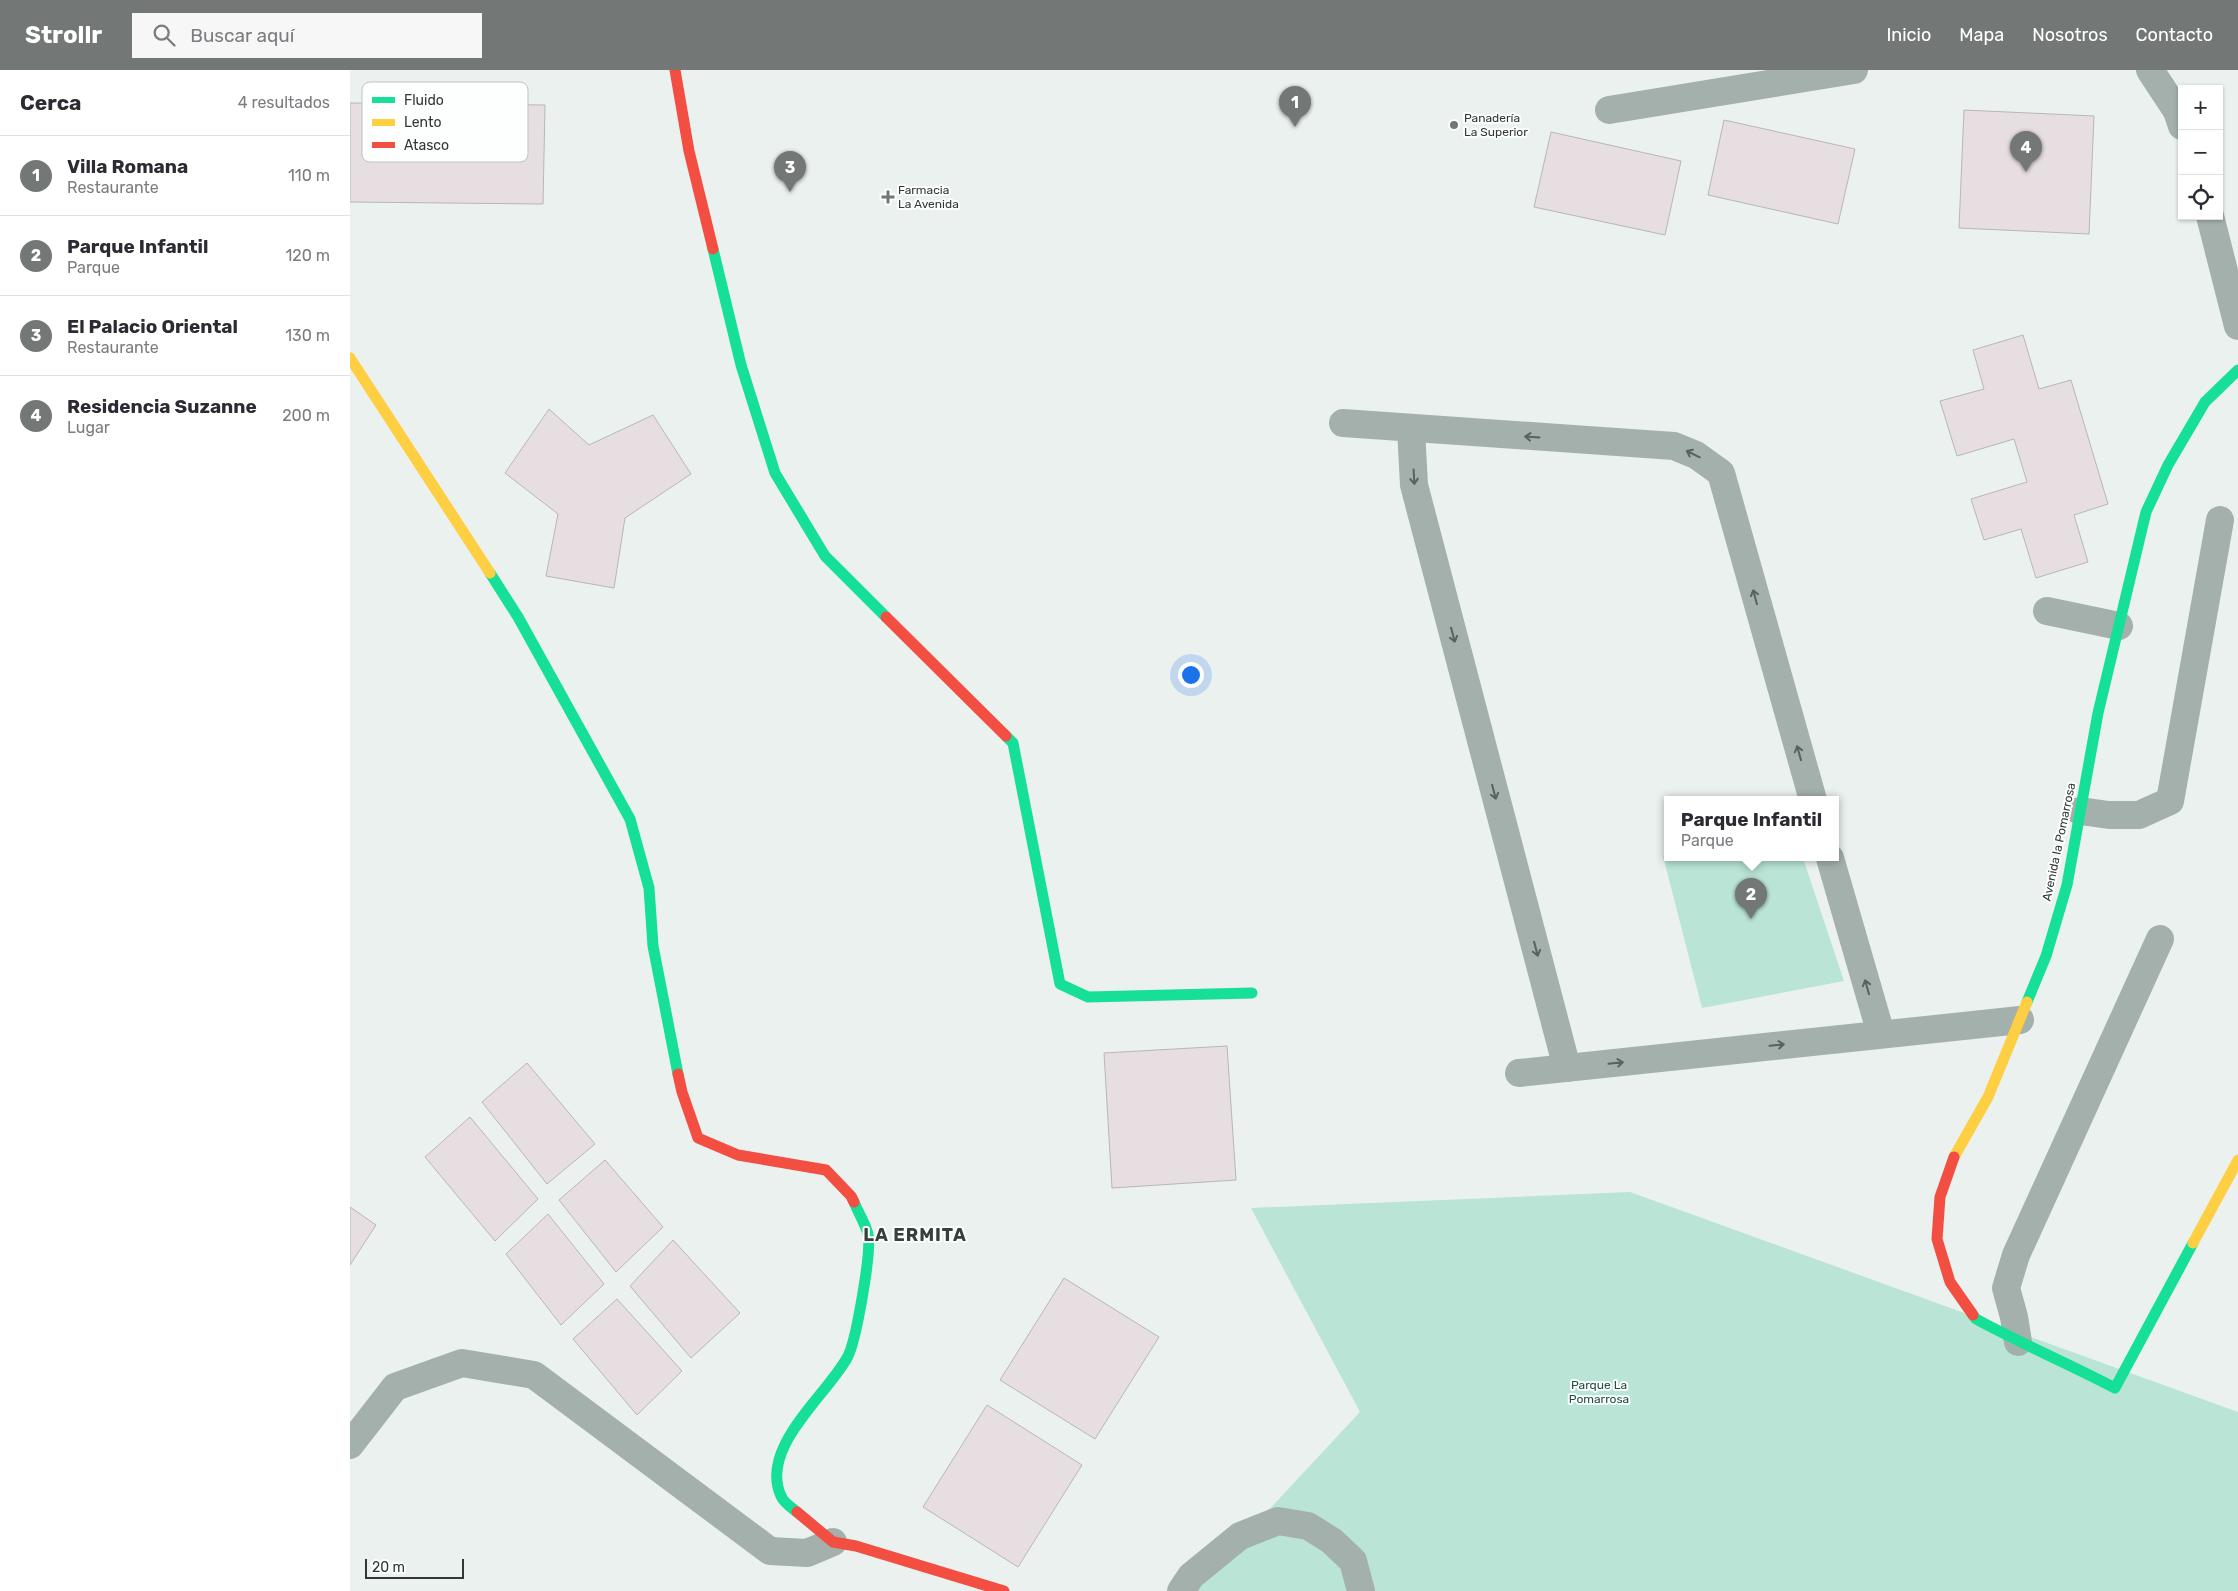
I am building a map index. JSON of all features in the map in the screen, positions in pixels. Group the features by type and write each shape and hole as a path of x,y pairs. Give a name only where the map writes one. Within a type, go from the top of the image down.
{"street":[{"path":"675,70 688,152 741,365 775,473 825,556 1013,743 1060,984 1088,997 1252,993"},
{"path":"1609,110 1854,70"},
{"path":"2150,70 2178,114"},
{"path":"2211,220 2238,326"},
{"path":"350,358 518,616 630,819 649,888 653,946 682,1092 698,1138 738,1155 826,1170 851,1196 868,1235 861,1309 848,1357 798,1424 783,1449 775,1475 780,1498 834,1542 856,1546 1004,1591"},
{"name":"Avenida la Pomarrosa","path":"2018,1342 1976,1320 1950,1282 1937,1239 1940,1197 1955,1154 1988,1097 2046,956 2067,884 2098,713 2146,512 2168,465 2205,402 2238,370"},
{"path":"1343,423 1674,446 1696,455 1721,474 1812,796"},
{"path":"1411,429 1414,485 1567,1068"},
{"path":"2080,811 2109,815 2139,815 2170,801 2220,520"},
{"path":"2047,611 2119,626"},
{"path":"1831,861 1881,1034"},
{"path":"2160,939 2016,1256 2006,1288 2014,1317 2018,1342 2060,1359 2115,1388 2238,1160"},
{"path":"1519,1073 2020,1020"},
{"path":"350,1445 395,1387 462,1362 534,1375 770,1551 807,1553 834,1542"},
{"path":"1180,1591 1191,1576 1240,1536 1278,1521 1308,1526 1332,1541 1353,1561 1361,1591"}],"green space":[{"path":"1664,861 1804,861 1844,981 1702,1008"},
{"name":"Parque La Pomarrosa","path":"1630,1192 2238,1412 2238,1591 1193,1591 1360,1412 1251,1208"}],"building":[{"path":"350,103 362,103 362,162 528,162 528,105 545,105 543,204 350,202"},
{"path":"1964,110 2094,116 2089,234 1959,228"},
{"path":"1724,120 1855,149 1838,224 1708,195"},
{"path":"1551,132 1681,161 1665,235 1534,207"},
{"path":"2023,335 2039,389 2071,380 2108,504 2074,515 2088,562 2036,578 2021,529 1984,540 1971,499 2027,482 2014,439 1957,456 1940,401 1984,389 1973,350"},
{"path":"549,409 589,445 653,415 691,474 625,518 614,588 546,576 558,514 505,473"},
{"path":"1227,1046 1236,1180 1112,1188 1104,1053"},
{"path":"527,1063 595,1144 547,1184 482,1102"},
{"path":"470,1117 538,1199 495,1241 425,1157"},
{"path":"605,1160 663,1227 616,1272 559,1200"},
{"path":"350,1207 376,1225 350,1265"},
{"path":"548,1214 604,1284 561,1325 506,1254"},
{"path":"673,1240 740,1313 691,1358 630,1286"},
{"path":"1064,1278 1159,1337 1095,1439 1000,1380"},
{"path":"617,1299 682,1371 637,1415 573,1339"},
{"path":"987,1405 1082,1465 1018,1567 923,1507"}],"traffic: fast":[{"path":"713,249 741,365 775,473 825,556 886,617"},
{"path":"2027,1002 2046,956 2067,885 2098,713 2146,512 2168,465 2205,402 2238,370"},
{"path":"490,573 518,617 630,819 649,888 653,946 678,1074"},
{"path":"1006,736 1013,743 1060,984 1088,997 1252,993"},
{"path":"797,1512 781,1496 777,1478 779,1460 787,1441 798,1423 837,1373 851,1349 862,1296 869,1243 867,1230 854,1202"},
{"path":"1973,1315 1976,1319 1993,1328 2115,1388 2193,1243"}],"traffic: slow":[{"path":"350,358 490,573"},
{"path":"1954,1157 1988,1097 2027,1002"},
{"path":"2193,1243 2238,1160"}],"traffic: jam":[{"path":"675,70 689,151 713,249"},
{"path":"886,617 1006,736"},
{"path":"678,1074 682,1092 698,1138 738,1155 826,1170 851,1196 854,1202"},
{"path":"1954,1157 1940,1197 1937,1239 1950,1282 1973,1315"},
{"path":"797,1512 833,1542 856,1546 1004,1591"}],"place":[{"name":"Panadería La Superior","path":"1454,125"},
{"name":"Villa Romana","path":"1295,127"},
{"name":"Residencia Suzanne","path":"2026,172"},
{"name":"El Palacio Oriental","path":"790,192"},
{"name":"Farmacia La Avenida","path":"888,197"},
{"name":"Parque Infantil","path":"1751,919"}],"district":[{"name":"LA ERMITA","path":"915,1235"}]}
